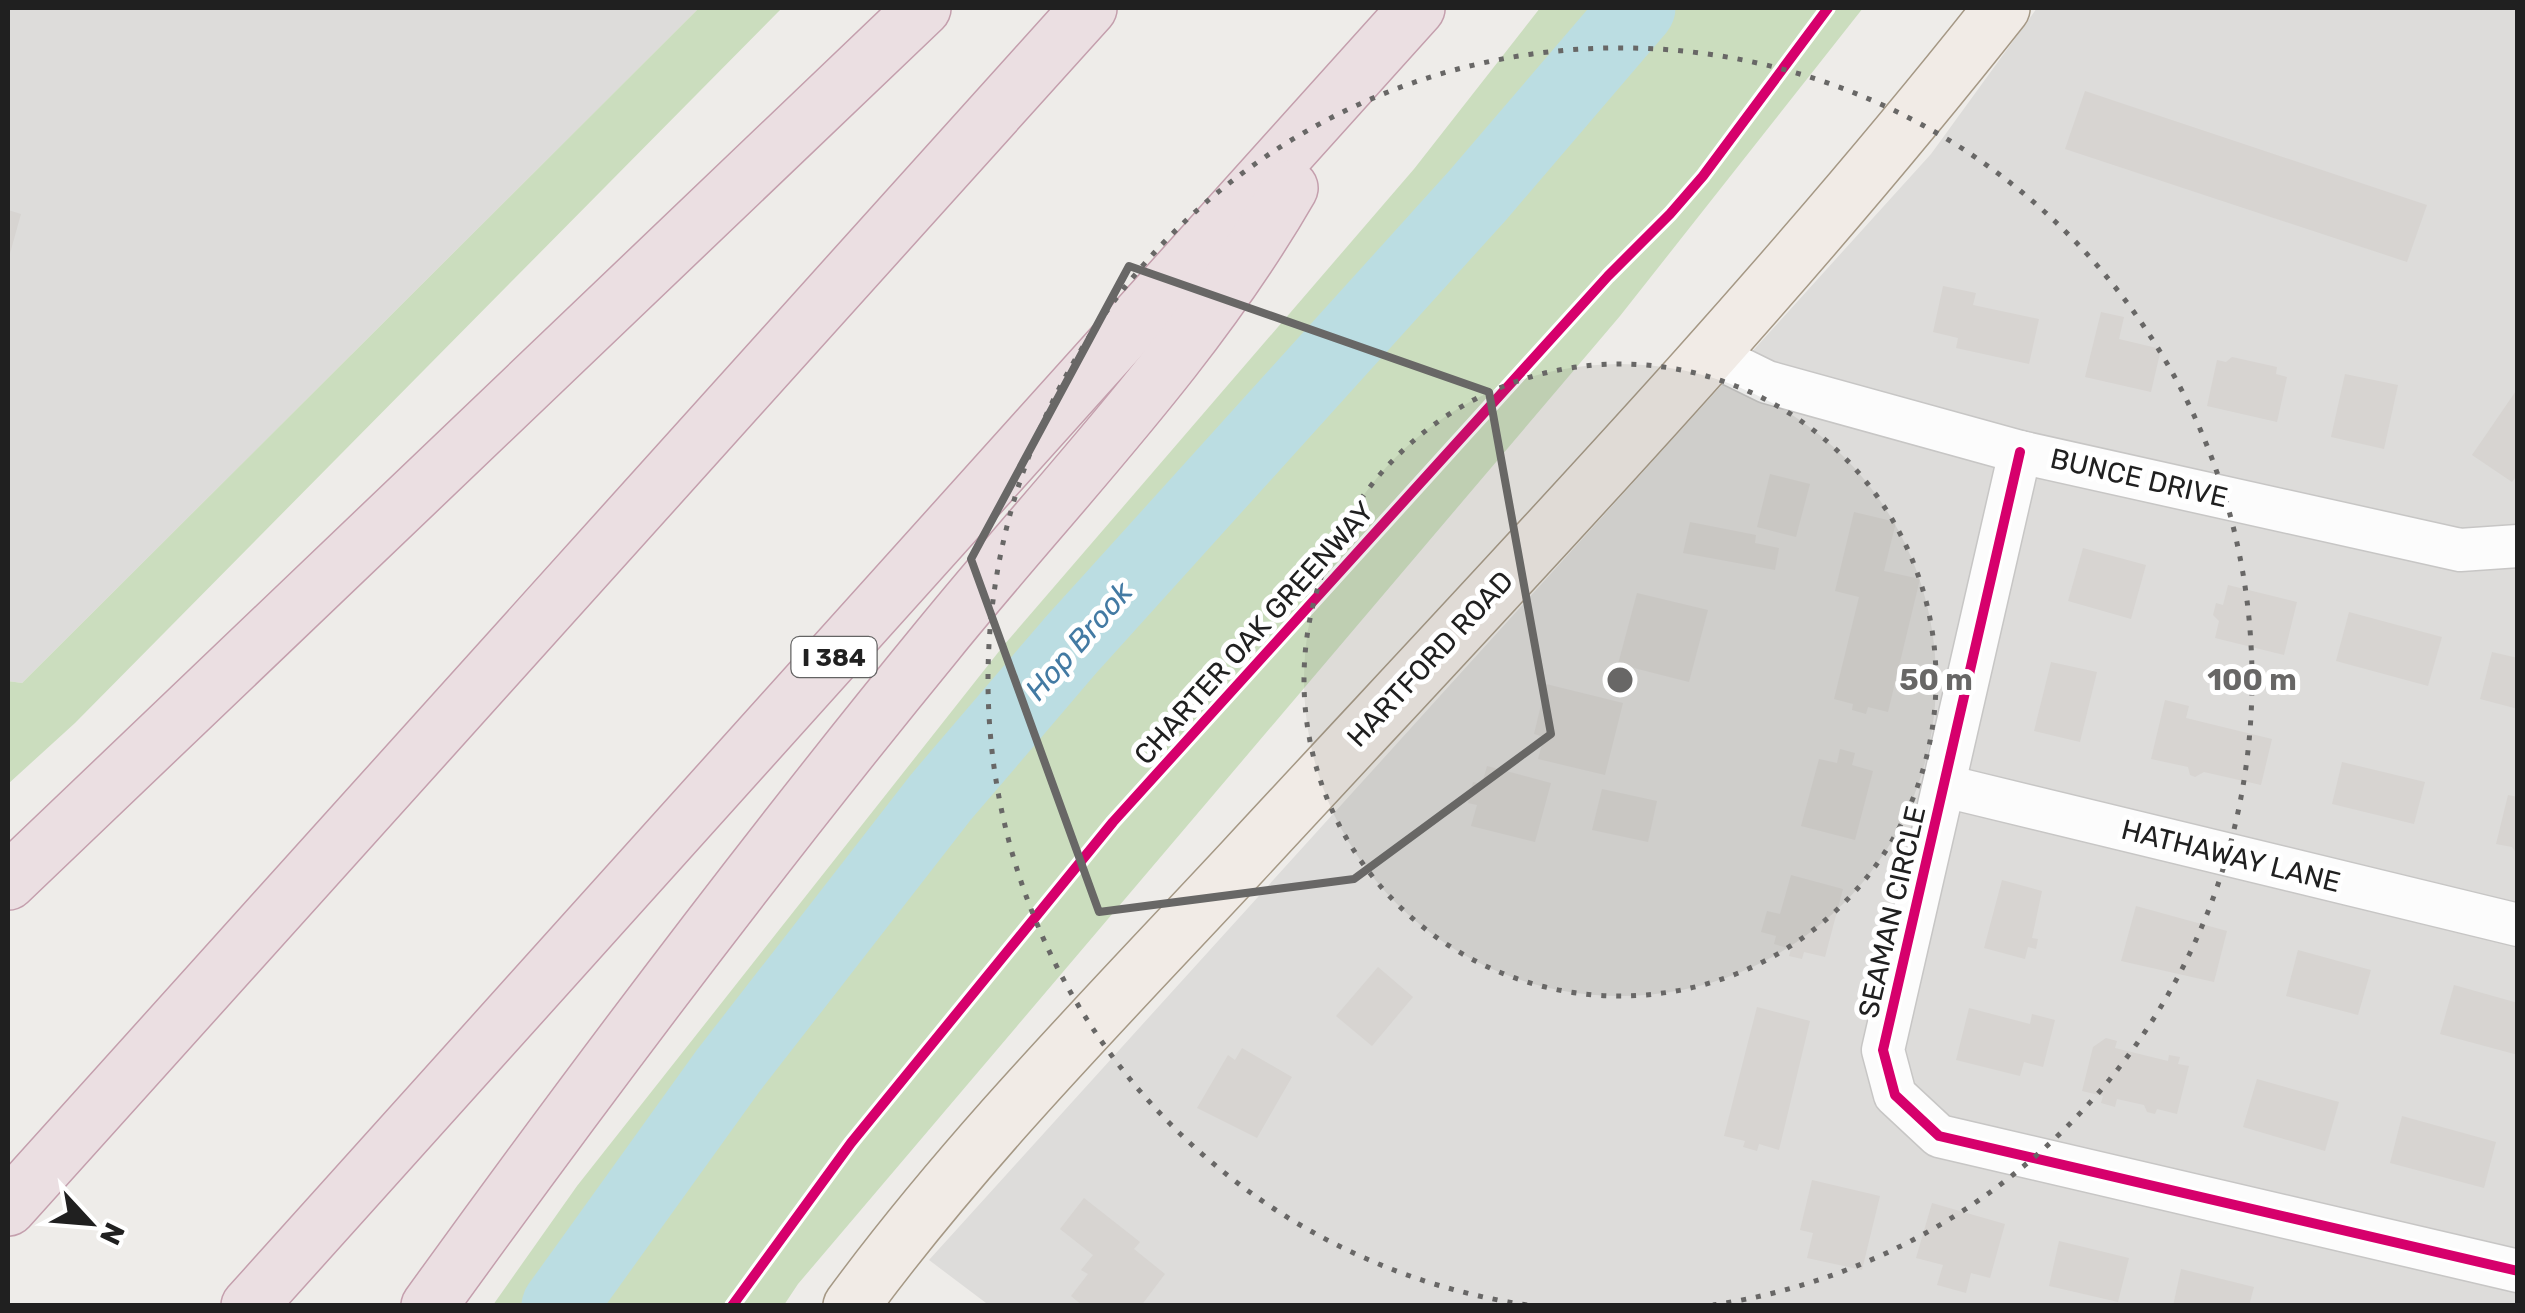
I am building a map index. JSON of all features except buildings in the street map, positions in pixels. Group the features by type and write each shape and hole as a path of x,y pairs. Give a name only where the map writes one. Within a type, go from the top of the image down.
{"highway":[{"path":"8,882 923,8"},
{"path":"8,1208 1089,8"},
{"name":"I 384","path":"250,1306 1417,8"},
{"path":"429,1306 753,869 941,635 1196,332 1275,215 1343,92"}],"main road":[{"name":"HARTFORD ROAD","path":"851,1306 1019,1102 1712,355 1908,128 2002,8"}],"street":[{"name":"BUNCE DRIVE","path":"1712,355 1767,382 2020,452 2460,550 2518,546"},
{"name":"SEAMAN CIRCLE","path":"2020,452 1883,1050 1895,1095 1939,1136 2518,1272"},
{"name":"HATHAWAY LANE","path":"1945,786 2518,925"}],"highlighted area":[{"path":"1129,266 1489,392 1551,734 1354,879 1099,912 971,559"}],"shaded area":[{"path":"8,8 699,8 22,683 8,681"},
{"path":"2037,8 2517,8 2517,1305 990,1306 929,1260 1931,154"}],"green space":[{"path":"699,8 782,8 75,723 8,784 8,681 22,683"},
{"path":"1540,8 1863,8 1620,316 784,1305 493,1305 577,1186 1004,645 1414,169"}],"waterway":[{"name":"Hop Brook","path":"559,1306 728,1071 941,797 1071,645 1478,195 1638,8"}],"cycle path":[{"name":"CHARTER OAK GREENWAY","path":"732,1306 851,1143 1113,822 1608,276 1670,214 1703,176 1828,8"},
{"path":"2020,452 1883,1050 1895,1095 1939,1136 2518,1271"}]}
